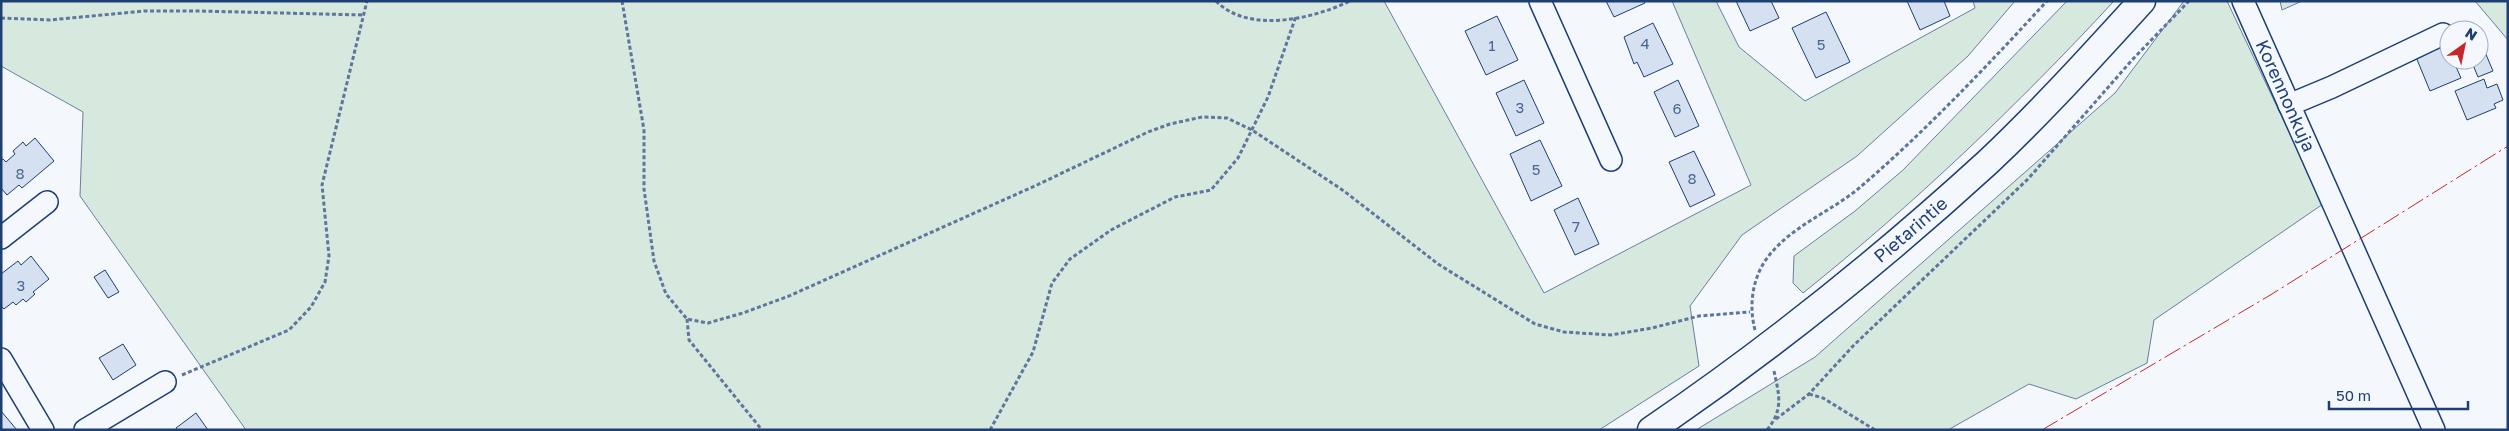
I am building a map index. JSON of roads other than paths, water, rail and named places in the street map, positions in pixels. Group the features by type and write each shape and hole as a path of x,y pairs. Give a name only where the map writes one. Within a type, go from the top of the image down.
{"main road":[{"name":"Pietarintie","path":"1651,430 1772,344 1888,250 1988,161 2066,84 2142,1"}],"street":[{"path":"1540,1 1611,160"},
{"name":"Korennonkuja","path":"2243,1 2434,430"},
{"path":"2289,105 2332,87 2439,36"},
{"path":"1,238 48,202"},
{"path":"1,359 43,430"},
{"path":"85,430 165,382"}]}
